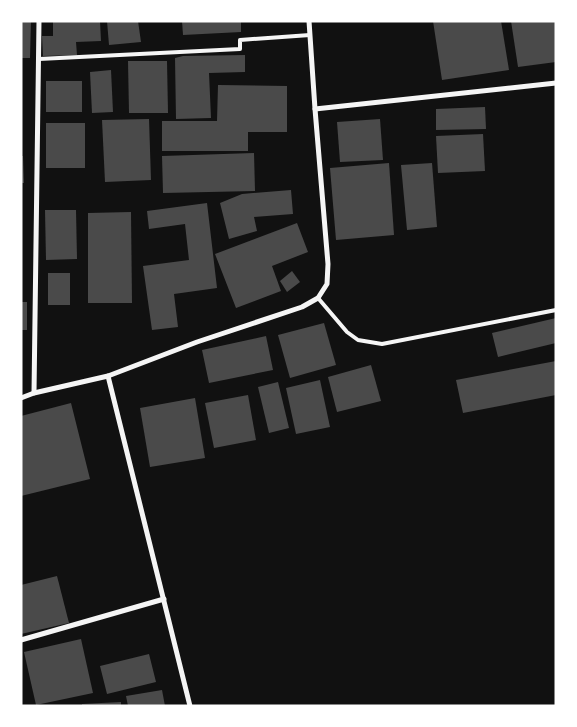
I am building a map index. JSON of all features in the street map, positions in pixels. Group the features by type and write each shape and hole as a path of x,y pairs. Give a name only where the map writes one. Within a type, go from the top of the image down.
{"street":[{"path":"34,393 39,21"},
{"path":"21,398 34,393 108,376 197,342 302,307 318,298 327,284 328,264 309,21"},
{"path":"315,109 556,84"},
{"path":"108,376 190,706"},
{"path":"21,640 164,599"}],"lane":[{"path":"39,59 240,49 240,40 310,35"},
{"path":"318,298 347,332 358,340 382,344 556,310"}],"building":[{"path":"21,21 31,21 30,58 21,58"},
{"path":"53,21 100,21 101,41 76,42 77,55 43,56 42,36 53,36"},
{"path":"107,21 138,21 141,42 109,45"},
{"path":"182,21 241,21 241,32 183,35"},
{"path":"433,21 501,21 509,70 442,80"},
{"path":"511,21 556,21 556,62 518,67"},
{"path":"245,55 245,72 209,73 211,118 176,119 175,58 183,56"},
{"path":"128,61 167,61 168,113 129,113"},
{"path":"111,70 113,112 92,113 90,72"},
{"path":"46,81 82,81 82,112 46,112"},
{"path":"218,85 287,86 287,132 248,132 248,151 162,151 162,121 217,121"},
{"path":"485,107 486,129 436,130 436,109"},
{"path":"149,119 151,180 105,182 102,120"},
{"path":"380,119 383,160 340,162 337,122"},
{"path":"46,123 85,123 85,168 46,168"},
{"path":"483,134 485,171 438,173 436,136"},
{"path":"254,153 255,191 163,193 162,156"},
{"path":"21,156 23,156 24,183 21,183"},
{"path":"389,163 394,235 336,240 330,168"},
{"path":"432,163 437,227 407,230 401,165"},
{"path":"291,190 293,214 254,217 257,231 229,239 220,203 242,194"},
{"path":"207,203 217,288 174,294 178,327 152,330 143,266 189,260 185,224 149,229 147,211"},
{"path":"45,210 76,210 77,259 46,260"},
{"path":"131,212 132,303 88,303 88,213"},
{"path":"297,223 308,252 272,266 281,291 236,308 215,254"},
{"path":"292,271 300,282 287,292 280,281"},
{"path":"48,273 70,273 70,305 48,305"},
{"path":"21,302 27,302 27,330 21,330"},
{"path":"556,318 556,343 498,357 492,333"},
{"path":"324,323 336,365 290,378 278,335"},
{"path":"266,336 273,370 209,383 202,350"},
{"path":"556,361 556,395 463,413 456,380"},
{"path":"371,365 381,401 337,412 328,377"},
{"path":"320,380 330,427 296,434 286,388"},
{"path":"278,382 289,428 269,433 258,387"},
{"path":"248,395 256,440 214,448 205,403"},
{"path":"195,398 205,458 150,467 140,408"},
{"path":"71,403 90,479 21,496 21,416"},
{"path":"57,576 69,623 21,634 21,585"},
{"path":"81,639 93,693 36,705 24,652"},
{"path":"149,654 156,682 107,694 100,666"},
{"path":"162,690 165,706 128,706 126,696"},
{"path":"121,702 121,706 82,706 82,704"}]}
